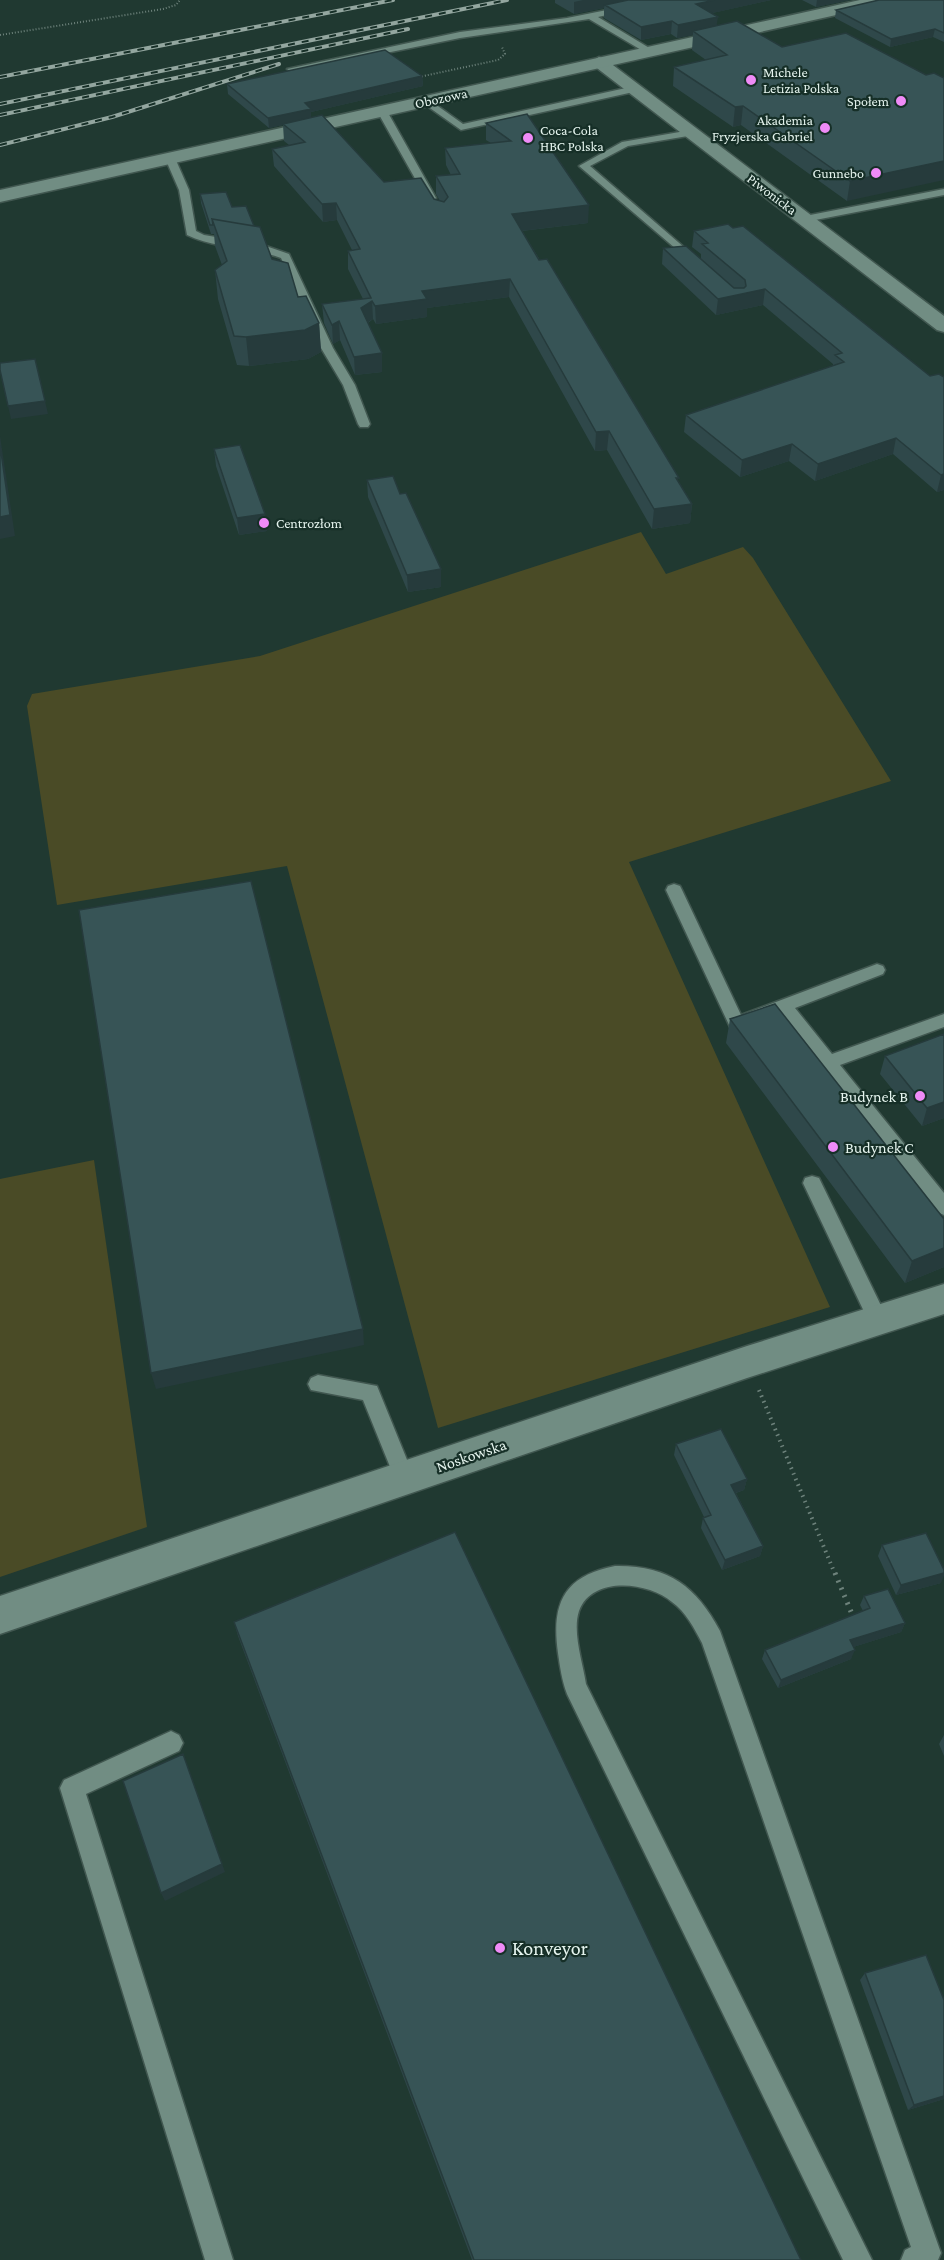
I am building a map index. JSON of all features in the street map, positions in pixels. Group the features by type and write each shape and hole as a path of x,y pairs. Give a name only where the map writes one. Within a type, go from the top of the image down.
{"street":[{"name":"Obozowa","path":"0,196 881,0"},
{"name":"Piwonicka","path":"599,62 944,326"},
{"name":"Noskowska","path":"0,1615 747,1362 944,1299"}],"lane":[{"path":"292,69 486,31 591,17 669,0"},
{"path":"591,17 648,51"},
{"path":"425,101 461,128 635,89"},
{"path":"382,111 435,206"},
{"path":"692,133 626,144 584,166 702,268"},
{"path":"170,158 184,190 191,233 201,238 272,250 288,261 327,348 349,385 364,424"},
{"path":"805,219 944,192"},
{"path":"674,890 736,1023 877,970"},
{"path":"783,1005 944,1207"},
{"path":"829,1062 944,1020"},
{"path":"812,1183 879,1320"},
{"path":"318,1384 370,1392 404,1477"},
{"path":"858,2260 574,1686 567,1624 570,1608 579,1594 594,1582 612,1575 634,1575 656,1580 674,1590 690,1603 712,1640 927,2253 915,2260"},
{"path":"171,1743 72,1788 219,2260"}],"path":[{"path":"0,35 163,9 176,5 180,0"},
{"path":"410,80 501,58 505,54 503,48 486,31"},
{"path":"747,1362 856,1624"}],"green space":[{"path":"641,532 666,574 743,547 753,558 891,781 629,862 830,1307 438,1428 287,866 57,905 27,706 32,694 260,656"},
{"path":"94,1160 147,1527 0,1577 0,1179"}],"building":[{"path":"628,0 715,0 696,4 718,17 678,25 672,21 641,27 605,5"},
{"path":"879,0 944,0 944,33 935,29 891,39 836,10"},
{"path":"737,21 782,47 846,33 926,75 934,73 944,78 944,161 850,181 743,106 735,107 674,67 727,55 693,31"},
{"path":"385,50 422,76 305,103 311,109 268,118 227,84"},
{"path":"527,114 589,205 512,214 539,260 547,259 679,478 676,478 692,504 654,509 609,431 596,432 510,279 422,291 427,299 375,306 372,301 361,308 382,353 354,357 339,321 332,325 322,304 371,298 348,251 360,249 336,203 322,204 272,149 305,142 283,124 322,115 384,182 421,178 434,199 444,202 448,197 436,176 460,174 445,148 511,141 486,123"},
{"path":"226,192 232,207 246,206 254,226 212,219 213,225 210,225 200,194"},
{"path":"212,219 260,227 272,259 288,263 298,297 306,296 319,323 305,330 246,337 234,336 215,270 227,261"},
{"path":"728,224 733,228 743,226 930,376 939,374 944,377 944,474 941,475 896,438 818,464 792,444 742,460 686,415 844,362 835,355 842,353 765,289 718,299 663,248 686,246 734,288 744,288 745,280 702,244 708,243 694,231"},
{"path":"35,359 45,401 8,406 0,363"},
{"path":"0,445 10,515 0,517"},
{"path":"240,445 265,514 237,518 214,449"},
{"path":"393,476 400,494 406,493 441,569 407,575 367,480"},
{"path":"251,881 363,1329 151,1373 79,910"},
{"path":"775,1004 944,1219 944,1248 912,1261 730,1019"},
{"path":"944,1034 944,1102 927,1108 885,1056"},
{"path":"721,1429 747,1479 731,1485 763,1546 725,1560 703,1518 711,1515 676,1444"},
{"name":"Konveyor","path":"455,1532 801,2260 474,2260 234,1622"},
{"path":"926,1533 944,1573 901,1585 882,1545"},
{"path":"888,1589 905,1623 850,1640 855,1650 781,1680 765,1650 870,1608 864,1596"},
{"path":"183,1754 222,1864 161,1893 123,1781"},
{"path":"926,1955 944,2000 944,2096 914,2105 865,1973"}],"railway":[{"path":"0,77 393,0"},
{"path":"0,104 507,0"},
{"path":"0,115 408,29"},
{"path":"0,145 112,117 279,64"}],"place":[{"name":"Michele Letizia Polska","path":"751,80"},
{"name":"Społem","path":"901,101"},
{"name":"Akademia Fryzjerska Gabriel","path":"825,128"},
{"name":"Coca-Cola HBC Polska","path":"528,138"},
{"name":"Gunnebo","path":"876,173"},
{"name":"Centrozłom","path":"264,523"},
{"name":"Budynek B","path":"920,1096"},
{"name":"Budynek C","path":"833,1147"},
{"name":"Konveyor","path":"500,1948"}]}
